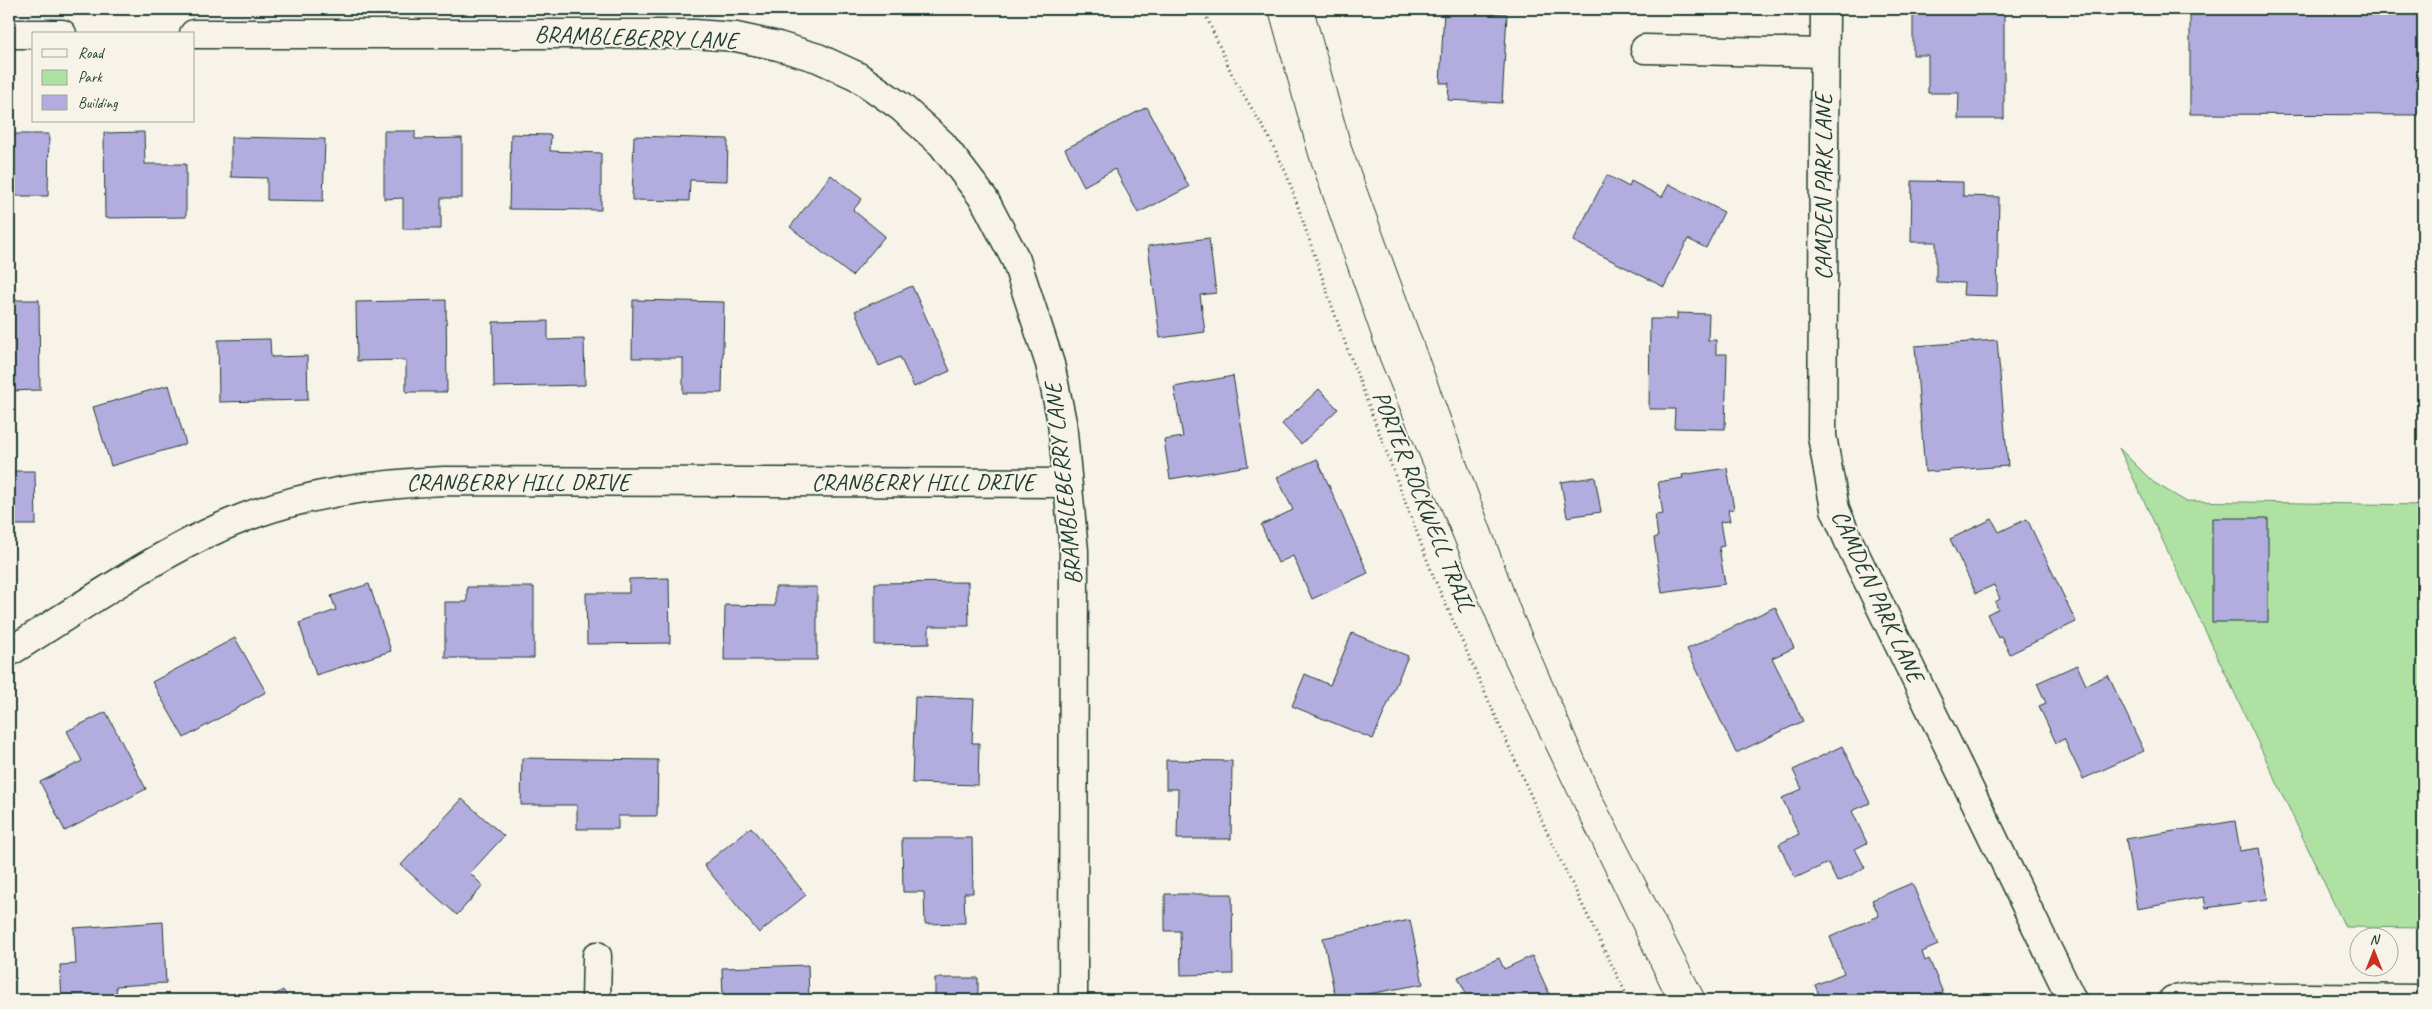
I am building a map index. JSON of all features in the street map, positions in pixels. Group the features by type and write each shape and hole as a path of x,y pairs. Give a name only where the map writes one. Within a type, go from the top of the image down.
{"street":[{"name":"CAMDEN PARK LANE","path":"1825,9 1822,436 1835,509 1850,544 2072,1000"},
{"path":"9,34 32,34"},
{"name":"BRAMBLEBERRY LANE","path":"195,34 694,34 736,37 778,46 818,58 857,76 901,107 942,144 984,199 1016,260 1050,364 1062,422 1074,551 1073,1000"},
{"path":"1645,49 1824,53"},
{"name":"CRANBERRY HILL DRIVE","path":"9,652 197,539 243,518 292,502 342,491 394,483 444,481 1067,483"},
{"path":"596,1000 597,956"},
{"path":"2173,1000 2192,997 2423,999"}],"path":[{"name":"PORTER ROCKWELL TRAIL","path":"1203,9 1234,79 1270,137 1287,175 1379,438 1438,587 1551,841 1629,1000"}],"green space":[{"path":"2119,448 2153,482 2185,501 2423,505 2423,928 2400,928 2400,926 2345,927"}],"building":[{"path":"2190,9 2423,9 2423,115 2190,114"},
{"path":"1444,10 1507,14 1502,103 1448,100 1449,83 1440,83"},
{"path":"1913,10 2004,11 2004,119 1958,119 1959,93 1928,93 1928,55 1913,55"},
{"path":"1147,107 1189,187 1138,213 1115,169 1084,186 1065,149"},
{"path":"384,131 415,131 415,139 462,138 462,198 441,198 441,229 403,229 403,198 384,199"},
{"path":"144,132 145,164 186,164 186,217 105,218 104,133"},
{"path":"9,134 49,134 48,196 9,196"},
{"path":"511,134 551,135 550,151 601,153 601,210 509,209"},
{"path":"634,136 728,139 727,181 690,180 689,201 632,200"},
{"path":"231,137 325,139 323,201 267,200 267,178 231,177"},
{"path":"831,175 862,199 853,210 885,236 852,276 790,227"},
{"path":"1607,175 1629,187 1631,181 1662,197 1669,184 1724,212 1706,248 1688,239 1664,287 1573,241"},
{"path":"1912,181 1963,182 1963,196 1999,197 1997,296 1963,295 1964,283 1936,282 1936,242 1911,242"},
{"path":"1209,238 1216,293 1200,295 1205,332 1160,338 1148,246"},
{"path":"912,286 950,371 914,387 900,357 879,366 855,311"},
{"path":"9,300 39,300 40,390 9,391"},
{"path":"446,300 447,392 406,392 406,360 357,361 356,302"},
{"path":"633,300 724,302 722,393 683,393 683,358 632,358"},
{"path":"1677,313 1709,314 1708,340 1716,340 1716,354 1727,354 1725,429 1674,428 1675,409 1649,409 1650,319 1677,319"},
{"path":"548,321 548,340 584,339 585,385 494,387 493,322"},
{"path":"270,339 271,357 307,356 308,400 219,402 218,340"},
{"path":"1997,340 2008,466 1925,472 1915,346"},
{"path":"1233,376 1248,466 1170,479 1164,440 1183,437 1174,387"},
{"path":"169,385 186,444 111,466 93,407"},
{"path":"1319,389 1338,409 1301,444 1282,424"},
{"path":"1317,459 1368,573 1312,599 1293,556 1278,563 1261,525 1293,510 1277,477"},
{"path":"1727,468 1734,509 1728,510 1730,521 1720,522 1724,546 1719,547 1725,584 1662,593 1654,538 1658,537 1655,515 1663,514 1658,482 1683,478 1682,475"},
{"path":"9,471 35,471 36,525 9,525"},
{"path":"1595,477 1601,512 1567,517 1561,482"},
{"path":"2212,518 2268,518 2268,622 2212,622"},
{"path":"1992,519 1999,532 2027,519 2076,622 2010,654 2001,636 1998,638 1987,614 1998,609 1995,602 2000,599 1994,585 1976,593 1950,539"},
{"path":"669,578 670,643 587,644 586,593 629,593 629,579"},
{"path":"968,582 969,626 929,626 929,644 875,645 875,583"},
{"path":"369,584 391,651 316,675 299,623 336,610 331,596"},
{"path":"467,587 534,587 534,658 445,658 445,602 467,602"},
{"path":"775,587 817,587 817,660 724,660 725,605 775,606"},
{"path":"1775,607 1794,648 1772,658 1803,721 1736,753 1687,649"},
{"path":"1352,633 1408,656 1373,739 1292,706 1305,674 1330,685"},
{"path":"235,638 266,692 184,738 152,682"},
{"path":"2077,665 2086,685 2108,675 2144,751 2083,779 2064,739 2056,743 2039,706 2046,703 2037,683"},
{"path":"915,697 974,699 972,743 979,743 978,785 912,783"},
{"path":"106,712 146,789 65,831 40,782 82,761 67,731"},
{"path":"1842,746 1870,803 1852,811 1867,843 1855,849 1865,868 1837,882 1828,863 1795,878 1779,844 1799,834 1782,798 1802,789 1793,770"},
{"path":"522,758 658,760 657,816 618,816 618,829 577,829 577,805 521,805"},
{"path":"1166,760 1232,761 1231,839 1177,839 1178,789 1166,789"},
{"path":"462,799 504,836 470,873 483,886 457,915 401,865"},
{"path":"2235,821 2240,851 2259,848 2268,899 2206,908 2204,897 2137,909 2126,839"},
{"path":"751,827 806,895 759,933 704,865"},
{"path":"902,838 972,838 973,893 964,893 965,923 925,924 924,892 903,892"},
{"path":"1912,883 1938,945 1922,952 1925,961 1929,959 1946,1000 1821,1000 1815,985 1844,973 1830,937 1879,916 1872,900"},
{"path":"1165,894 1232,894 1233,974 1181,975 1180,931 1165,931"},
{"path":"1410,920 1423,984 1336,1000 1323,938"},
{"path":"163,922 166,983 116,986 117,1000 62,1000 60,965 76,964 74,928"},
{"path":"1532,956 1552,1000 1469,1000 1458,977 1499,958 1504,969"},
{"path":"808,965 809,1000 723,1000 722,968"},
{"path":"935,978 978,978 978,1000 901,1000 935,999"},
{"path":"283,990 289,1000 267,1000"},
{"path":"398,998 471,1000 397,1000"}],"tram line":[{"path":"1268,9 1309,157 1380,361 1504,661 1667,1000"},
{"path":"1314,9 1352,148 1520,607 1601,794 1707,1000"}]}
